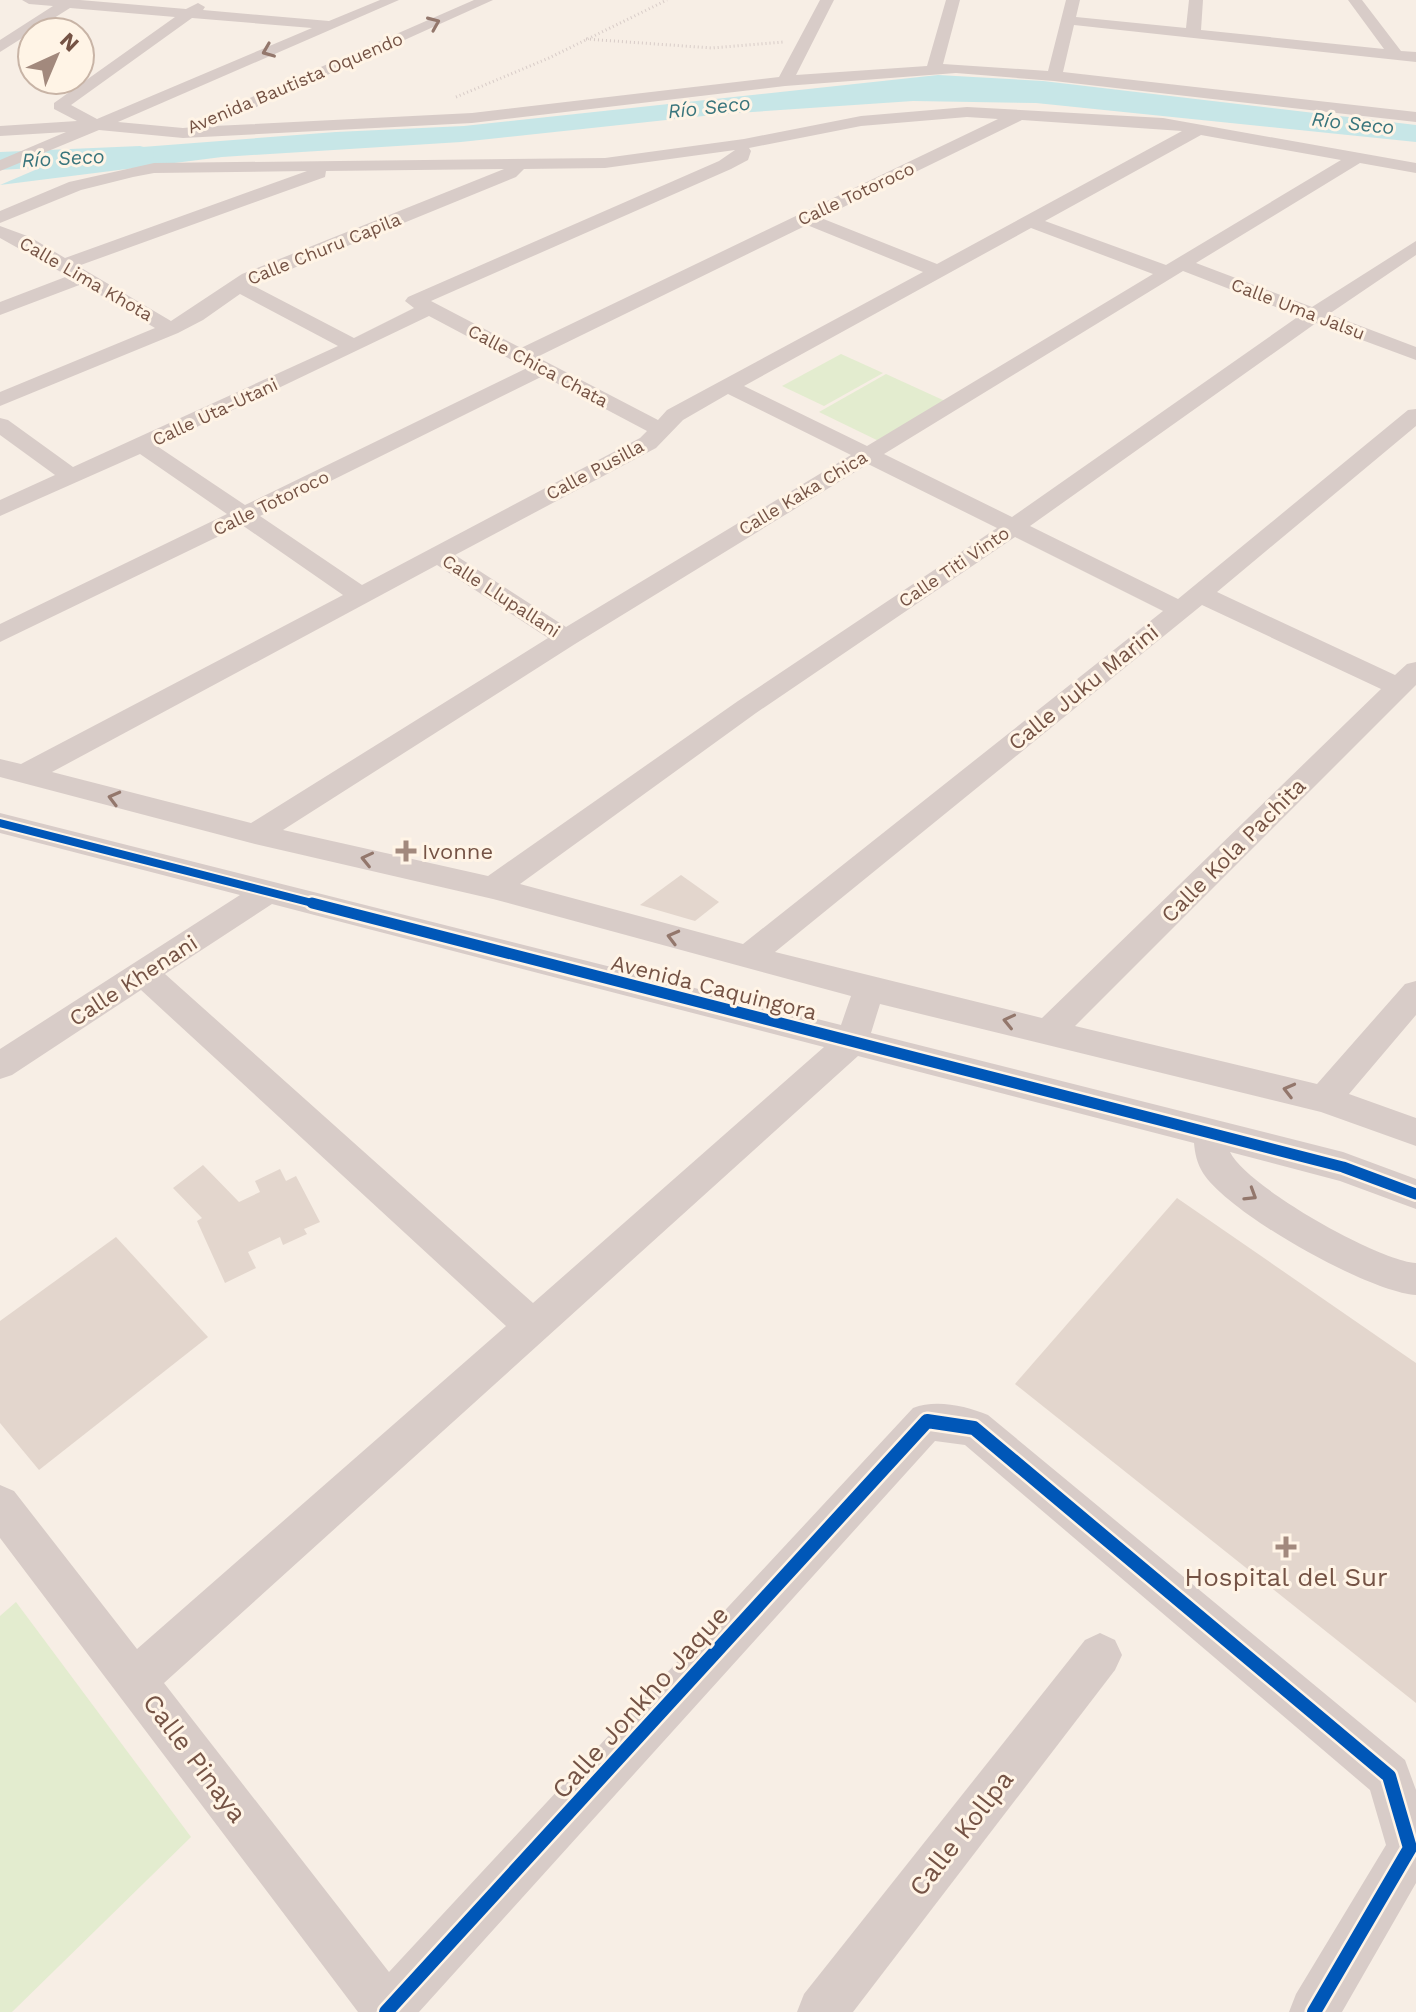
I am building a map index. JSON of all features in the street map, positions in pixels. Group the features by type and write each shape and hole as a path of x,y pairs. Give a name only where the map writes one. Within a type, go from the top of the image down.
{"street":[{"path":"29,0 330,25"},
{"path":"98,125 60,106 208,0"},
{"name":"Avenida Bautista Oquendo","path":"0,166 392,0"},
{"name":"Avenida Bautista Oquendo","path":"98,125 183,133 486,0"},
{"path":"785,81 827,0"},
{"path":"934,69 953,0"},
{"path":"1054,76 1073,0"},
{"path":"1193,33 1196,0"},
{"path":"1355,0 1396,55"},
{"path":"0,47 68,3"},
{"path":"1067,20 1416,57"},
{"path":"183,133 472,118 785,81 934,69 1054,76 1416,117"},
{"path":"0,218 51,192 95,177 122,172 187,166 520,164 640,160 861,121 967,112 1124,120 1416,168"},
{"name":"Calle Totoroco","path":"520,357 1020,114"},
{"path":"0,131 98,125"},
{"name":"Calle Pusilla","path":"13,771 648,443 675,415 1197,130"},
{"name":"Calle Uta-Utani","path":"0,509 143,446 354,346 421,305 725,165 742,156 744,144"},
{"name":"Calle Kaka Chica","path":"255,834 566,638 1355,159"},
{"name":"Calle Churu Capila","path":"0,400 171,329 196,316 238,285 510,173 520,164"},
{"path":"62,265 343,165"},
{"path":"805,218 937,271"},
{"name":"Calle Uma Jalsu","path":"1029,221 1314,315 1416,354"},
{"name":"Calle Lima Khota","path":"0,232 23,241 171,329"},
{"name":"Calle Titi Vinto","path":"493,888 747,707 1014,527 1314,315 1416,247"},
{"path":"0,309 83,277"},
{"path":"238,285 354,346"},
{"name":"Calle Chica Chata","path":"421,305 662,430"},
{"name":"Calle Totoroco","path":"0,634 541,369"},
{"path":"728,386 1014,527 1189,602 1407,679"},
{"name":"Calle Juku Marini","path":"748,957 1416,415"},
{"path":"0,425 72,477"},
{"path":"143,446 359,594"},
{"name":"Calle Llupallani","path":"436,554 566,638"},
{"name":"Calle Kola Pachita","path":"1050,1030 1407,679"},
{"name":"Avenida Caquingora","path":"13,771 255,834 493,888 869,989 1050,1030 1324,1099 1416,1132"},
{"name":"Avenida Caquingora","path":"0,823 1343,1167 1416,1194"},
{"name":"Calle Khenani","path":"0,1066 266,893"},
{"path":"143,973 533,1327"},
{"path":"135,1680 851,1043 869,989"},
{"path":"1324,1099 1416,993"},
{"path":"1210,1134 1214,1161 1239,1188 1365,1267 1408,1281 1416,1279"},
{"name":"Calle Jonkho Jaque","path":"388,2011 927,1421 974,1428 1389,1776 1410,1848 1314,2012"},
{"name":"Calle Pinaya","path":"0,1505 388,2011"},
{"name":"Calle Kollpa","path":"822,2012 1100,1655"}],"path":[{"path":"409,121 667,0"},
{"path":"585,39 712,48 808,39"}],"green space":[{"path":"841,354 883,373 824,406 782,386"},
{"path":"886,374 956,406 889,446 819,412"},
{"path":"16,1602 191,1837 12,2012 0,2012 0,1616"}],"water":[{"name":"Río Seco","path":"938,75 1043,81 1416,125 1416,142 1036,103 913,101 722,114 461,142 222,157 0,185 77,152 336,132 464,126"}],"building":[{"path":"681,875 719,902 695,921 640,905"},
{"path":"203,1165 239,1202 260,1192 255,1181 280,1169 286,1181 296,1176 320,1222 304,1229 307,1234 283,1245 280,1237 248,1252 256,1268 225,1283 197,1221 202,1218 173,1188"},
{"name":"Hospital del Sur","path":"1177,1198 1416,1363 1416,1703 1015,1384"},
{"path":"116,1237 208,1337 39,1470 0,1423 0,1321"}],"waterway":[{"name":"Río Seco","path":"0,161 140,155"}],"cycle path":[{"path":"0,823 1343,1167 1416,1194"},
{"path":"386,2012 927,1421 974,1428 1389,1776 1410,1848 1314,2012"}],"place":[{"name":"Ivonne","path":"406,851"},
{"name":"Hospital del Sur","path":"1286,1547"}]}
